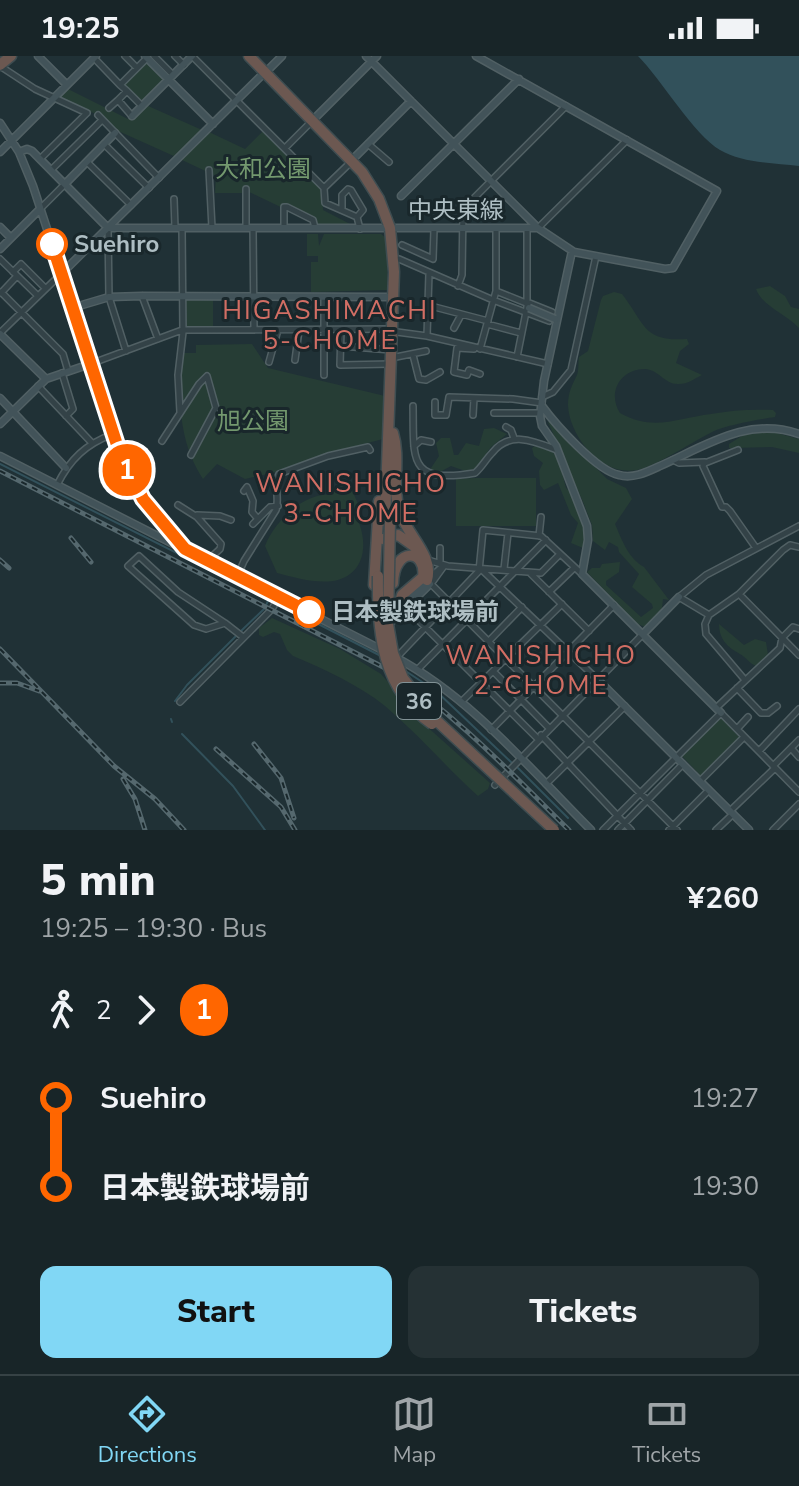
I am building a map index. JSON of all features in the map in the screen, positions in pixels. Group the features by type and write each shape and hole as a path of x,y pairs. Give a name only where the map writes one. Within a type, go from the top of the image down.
{"highway":[{"path":"0,65 11,56"},
{"name":"36","path":"249,56 267,70"},
{"name":"36","path":"256,56 354,158 384,198 393,228 399,259 384,521 382,597 386,646 403,688 432,724 547,830"},
{"name":"36","path":"393,228 395,331"},
{"name":"36","path":"393,357 393,433 384,521 391,644 403,678 423,706 554,830"},
{"path":"393,433 398,456 398,507 405,527 424,556 430,571 429,582"},
{"path":"384,521 376,581 380,630 388,669 410,706 432,724"},
{"path":"376,631 376,581 380,546 384,538 402,536 424,556"},
{"path":"400,605 393,572 397,562 405,557 415,557 423,566 423,577 402,595 398,650 423,706"}],"street":[{"path":"38,56 67,85"},
{"path":"125,56 137,68"},
{"path":"175,56 184,65"},
{"path":"118,100 130,116 192,56 324,188 325,203 357,217 360,229"},
{"path":"46,379 0,334 282,56"},
{"path":"476,56 711,186 716,193 673,268 572,251 541,405 542,426 558,451 587,526 588,540 582,574"},
{"path":"120,85 149,57 213,124"},
{"path":"285,148 372,58 538,228 628,139"},
{"path":"0,152 97,59 142,106"},
{"path":"0,65 55,98 88,112 40,159"},
{"path":"401,196 519,79"},
{"path":"109,108 127,91"},
{"path":"324,188 411,101"},
{"path":"458,286 462,275 463,209 566,105"},
{"path":"51,170 100,118 159,178"},
{"path":"0,123 19,152 40,209 124,465 139,492 185,549"},
{"path":"0,249 115,133"},
{"path":"104,144 149,188"},
{"path":"368,144 389,162"},
{"path":"19,152 29,150 40,159 108,228 109,297 126,351"},
{"path":"87,162 131,205"},
{"path":"209,170 212,228"},
{"path":"246,189 254,330"},
{"path":"342,209 342,195 351,190 363,210 357,217"},
{"path":"174,199 183,295 178,375 180,412"},
{"path":"284,228 284,207 313,219 315,228"},
{"path":"0,227 11,238"},
{"name":"中央東線","path":"108,228 538,228 572,251"},
{"path":"517,357 527,307 527,228"},
{"path":"402,245 433,259 434,229"},
{"path":"480,374 469,370 467,375 454,372 457,348 477,348 488,323 496,291 496,229"},
{"path":"494,413 541,405 571,370 596,256"},
{"path":"0,259 38,296"},
{"path":"399,259 494,301 527,307"},
{"path":"45,288 21,264 0,293 63,354 73,409 66,416"},
{"path":"427,336 429,273"},
{"path":"496,291 557,319"},
{"path":"142,296 158,339"},
{"path":"72,308 109,297 393,297"},
{"path":"324,297 324,375"},
{"path":"427,305 521,333"},
{"path":"454,328 461,315"},
{"path":"427,316 437,320"},
{"path":"0,424 46,379 182,330 395,331 548,364"},
{"path":"269,362 278,330"},
{"path":"295,360 299,330"},
{"path":"341,330 340,365 426,351"},
{"path":"341,346 393,357"},
{"path":"413,355 419,379 426,380 440,372"},
{"path":"162,441 204,376 207,376 216,408 191,455"},
{"path":"38,386 91,442"},
{"path":"435,402 435,415 446,415 449,397 513,399 541,405 602,469 624,476 637,475 743,430 767,427 799,434"},
{"path":"0,398 66,468"},
{"path":"473,415 474,398"},
{"path":"413,406 415,458 428,472 472,474 478,471 499,444 514,438 558,451"},
{"path":"506,427 514,438"},
{"path":"57,485 66,468 91,442 113,434"},
{"path":"413,447 421,440 431,442"},
{"path":"237,577 278,506 276,482 281,472 328,456 368,447 370,450"},
{"path":"704,464 738,450"},
{"path":"0,456 418,669 461,702 591,830"},
{"path":"673,460 679,463 702,461 722,507 730,511 756,548"},
{"path":"244,491 247,487 253,501 252,512 258,519"},
{"path":"178,505 195,515 221,544 220,549 207,561"},
{"path":"253,524 270,507 278,506"},
{"path":"195,515 220,516 231,520"},
{"path":"539,536 541,517"},
{"path":"495,785 679,597 706,575 799,526"},
{"path":"396,658 480,567 483,530 539,536 614,605 799,792"},
{"path":"504,569 508,533"},
{"path":"418,669 546,540"},
{"path":"745,680 706,634 704,629 709,615 739,594 786,547 799,547"},
{"path":"371,644 376,631 400,605 429,582 442,564 440,548"},
{"path":"424,556 442,564 541,573 560,554"},
{"path":"225,623 206,629 194,625 128,566 139,556 178,592 225,623 241,634"},
{"path":"480,567 749,830"},
{"path":"549,592 574,568"},
{"path":"530,573 589,631"},
{"path":"429,582 673,829 709,790"},
{"path":"739,594 799,655"},
{"path":"180,702 241,634 272,609 279,597"},
{"path":"679,597 709,615"},
{"path":"461,702 562,604"},
{"path":"400,605 568,763 631,830"},
{"path":"371,644 400,605"},
{"path":"490,730 614,605"},
{"path":"488,642 522,607"},
{"path":"603,830 676,757 737,688 780,648 782,638 793,627 799,629"},
{"path":"493,672 549,728"},
{"path":"737,688 761,713 768,713 777,706"},
{"path":"546,785 625,706"},
{"path":"759,751 799,709"},
{"path":"737,729 748,717"},
{"path":"700,781 744,737"},
{"path":"716,830 799,740"},
{"path":"791,748 799,757"},
{"path":"618,830 683,764"},
{"path":"773,830 799,804"}],"green space":[{"path":"146,63 164,81 141,102 124,85"},
{"path":"68,89 128,119 133,119 146,105 202,130 176,157 116,130 103,117 59,98"},
{"name":"大和公園","path":"264,130 322,189 323,210 350,224 316,224 243,189 242,193 215,193 216,176 182,160 209,132 245,149"},
{"path":"307,234 318,234 319,246 324,234 381,234 386,238 388,290 311,292 311,262 318,262 318,256 307,256"},
{"path":"770,286 785,296 791,307 799,309 799,328 763,300 756,289"},
{"path":"614,292 622,294 653,334 662,338 687,339 689,344 680,351 676,363 702,375 674,384 650,370 629,373 616,390 616,405 620,413 632,419 655,423 742,410 773,410 775,417 720,429 637,470 624,470 600,461 574,429 568,401 578,373 579,357 588,351 601,300"},
{"path":"186,300 213,300 213,327 187,327"},
{"name":"旭公園","path":"252,344 268,368 385,396 383,439 245,479 217,464 203,479 184,434 180,386 182,353 196,353 196,345"},
{"path":"548,422 607,479 626,488 632,499 615,524 630,554 669,600 663,599 662,608 645,627 638,624 587,572 600,568 602,564 620,562 619,572 606,581 606,585 641,617 653,608 632,587 639,574 618,547 609,542 605,550 593,541 592,525"},
{"path":"494,428 507,434 491,447 475,469 468,472 451,466 440,472 431,472 439,456 436,443 441,438 450,438 454,455 458,455 466,443 479,446 484,429"},
{"path":"773,432 799,439 799,453 772,447 729,448 729,444 745,434"},
{"path":"535,446 557,453 566,488 571,492 586,531 583,548 571,543 578,523 571,515 558,483 544,490 540,485 539,471 543,463 534,456 532,448"},
{"path":"536,478 536,526 456,526 456,479"},
{"path":"346,484 350,486 360,508 355,509 341,498 355,514 362,535 362,557 357,566 342,578 324,582 277,573 265,546 275,527 301,503 321,495 331,495 327,490"},
{"path":"272,618 340,649 381,674 424,724 490,783 488,789 478,796 385,706 353,684 293,656 280,634 259,635 259,628"},
{"path":"719,624 744,645 755,639 766,642 768,655 754,665 725,642"},
{"path":"721,718 739,737 701,776 682,756"}],"water":[{"path":"638,56 799,56 799,166 748,160 720,150 699,132"}],"waterway":[{"path":"0,464 274,602"},
{"path":"241,631 268,601"},
{"path":"279,604 381,656"},
{"path":"175,701 236,636"},
{"path":"404,670 436,691 512,763"},
{"path":"182,734 233,786 265,830"},
{"path":"518,768 568,818"}],"railway":[{"path":"0,471 385,668 458,724 569,830"},
{"path":"71,538 91,562"},
{"path":"0,560 9,568"},
{"path":"0,649 114,766 155,799 184,830"},
{"path":"0,683 17,683 39,691"},
{"path":"254,744 281,778 294,818"},
{"path":"216,749 281,807 295,830"},
{"path":"123,779 135,799 145,830"}],"bus line":[{"name":"1","path":"52,244 119,451 143,499 185,549 309,612"}],"place":[{"name":"Suehiro","path":"52,244"},
{"name":"日本製鉄球場前","path":"309,612"}],"district":[{"name":"HIGASHIMACHI 5-CHOME","path":"330,325"},
{"name":"WANISHICHO 3-CHOME","path":"351,498"},
{"name":"WANISHICHO 2-CHOME","path":"541,670"}]}
